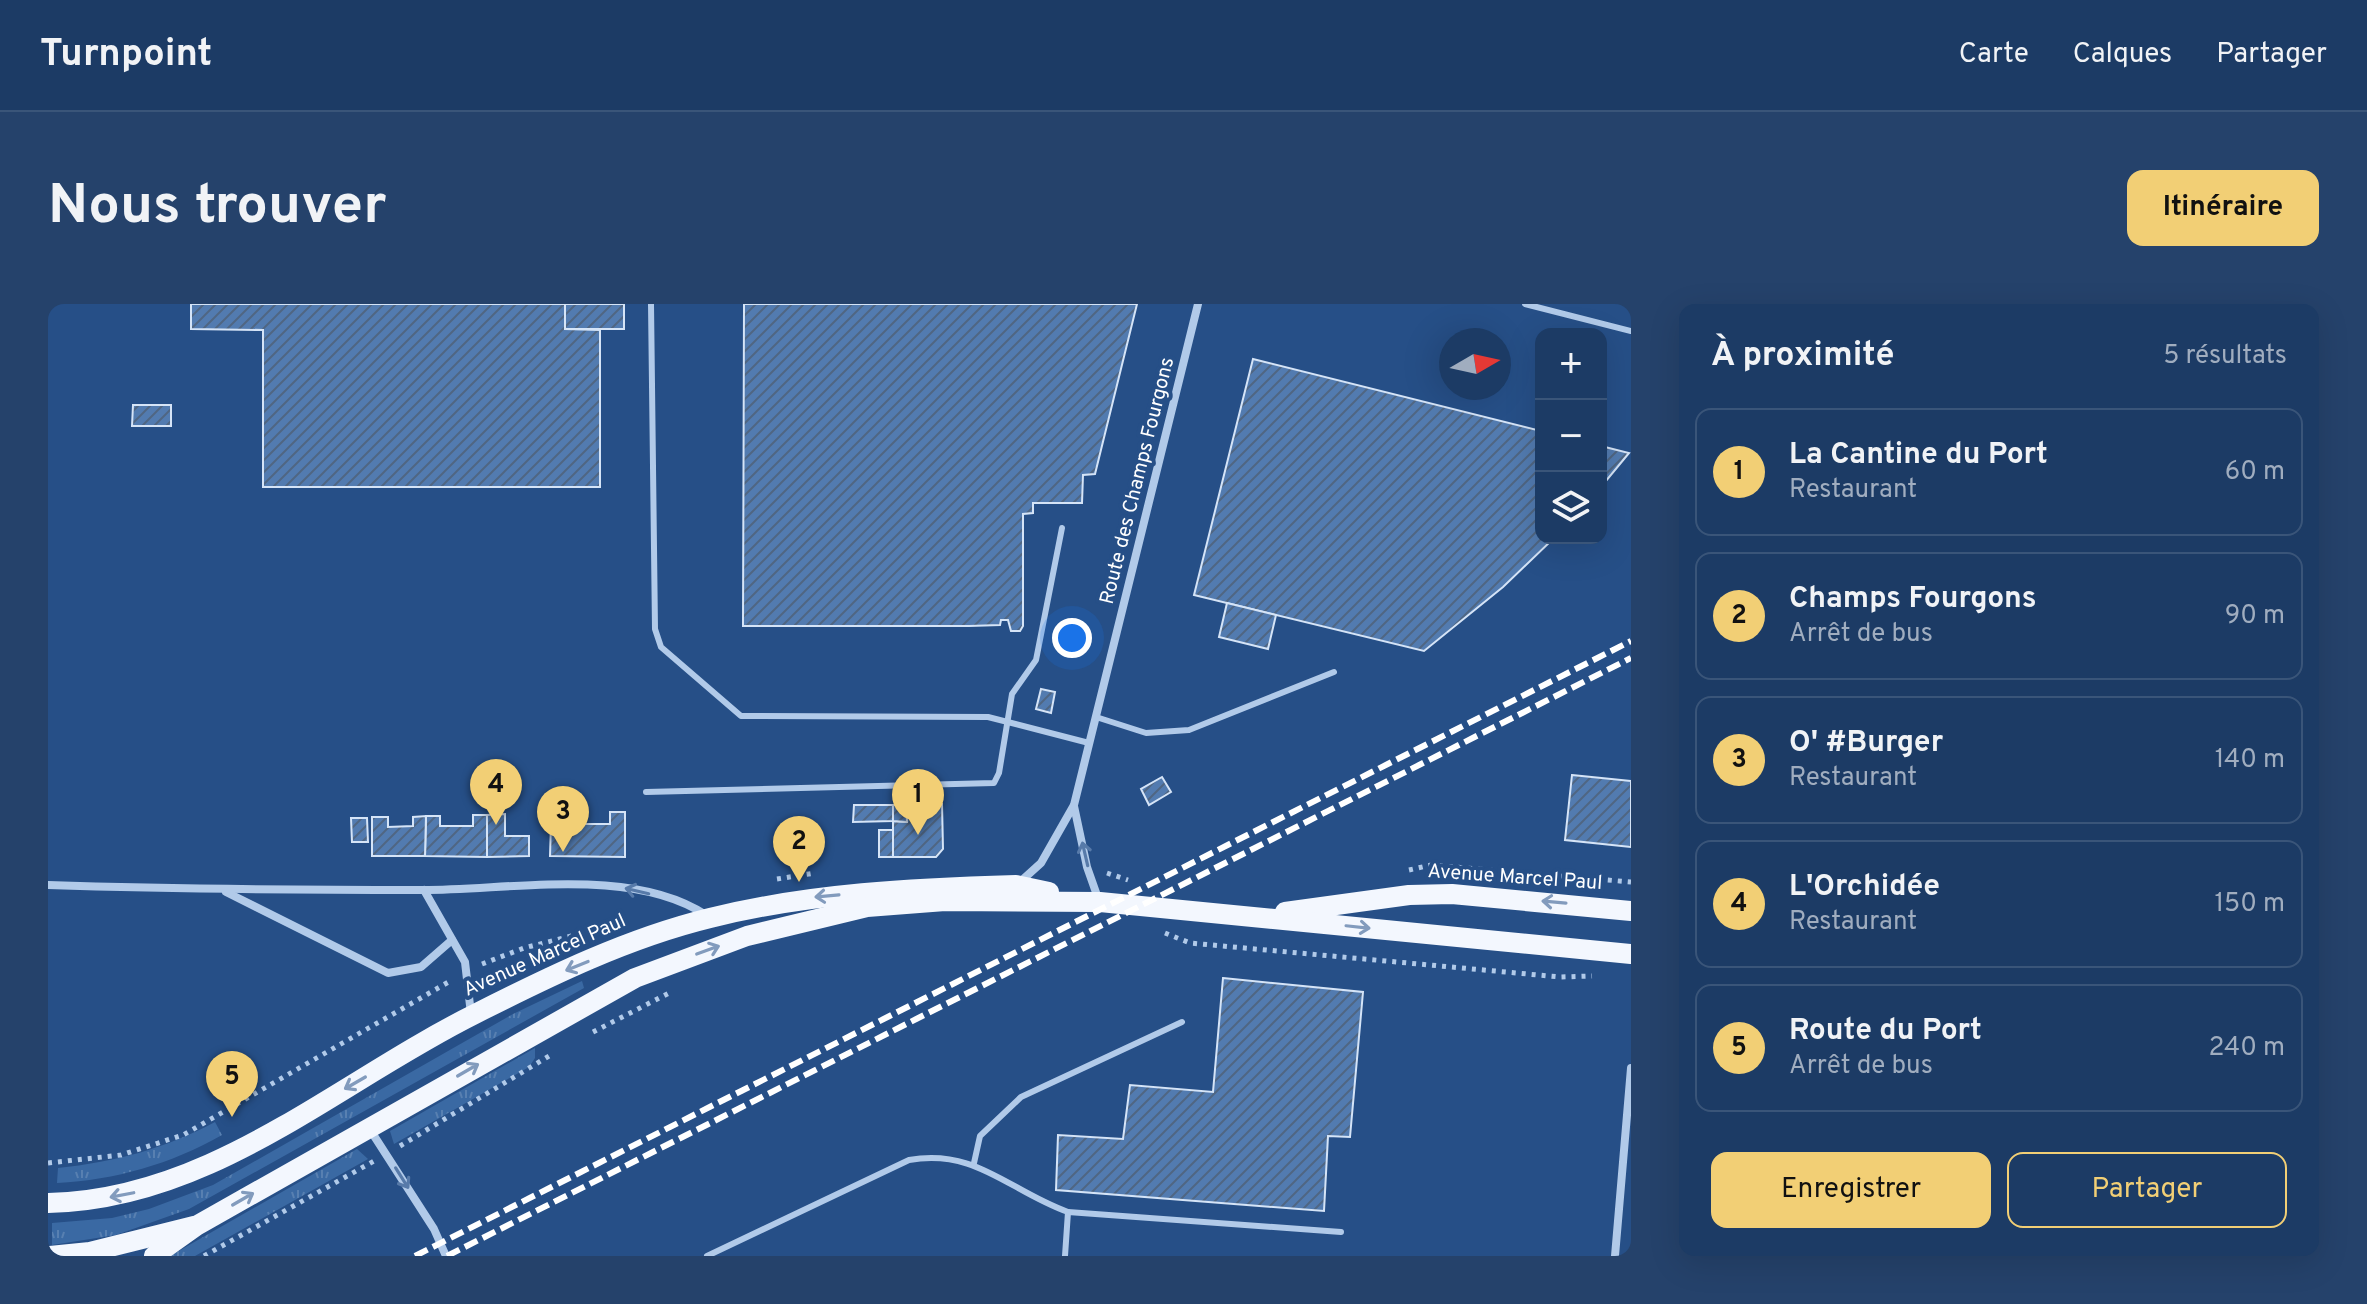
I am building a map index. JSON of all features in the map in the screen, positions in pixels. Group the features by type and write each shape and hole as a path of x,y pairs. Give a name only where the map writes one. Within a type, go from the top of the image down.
{"main road":[{"name":"Avenue Marcel Paul","path":"48,1203 136,1192 217,1161 471,1015 643,938 710,918 815,897 1016,885 1100,902"},
{"name":"Avenue Marcel Paul","path":"1253,916 1409,895 1452,894 1631,911"},
{"name":"Avenue Marcel Paul","path":"154,1256 196,1226 635,978 747,936 879,906 945,901 1100,902 1631,954"},
{"name":"Avenue Marcel Paul","path":"50,1256 90,1252 196,1226"}],"street":[{"name":"Route des Champs Fourgons","path":"1016,885 1041,863 1074,805 1198,304"},
{"name":"Route des Champs Fourgons","path":"1074,805 1087,867 1100,902"},
{"path":"48,885 222,890 621,887 685,903 710,918"},
{"path":"222,890 388,973 421,967 452,940"},
{"path":"424,890 465,962 471,1015"},
{"path":"1615,1256 1631,1068"},
{"path":"369,1127 434,1229 446,1256"}],"lane":[{"path":"651,304 655,629 661,647 741,716 988,717 1089,743"},
{"path":"1525,304 1631,331"},
{"path":"646,792 987,786 994,783 999,773 1012,694 1036,660 1062,528"},
{"path":"1096,717 1146,733 1189,730 1334,672"},
{"path":"974,1163 980,1136 1021,1097 1182,1022"},
{"path":"707,1256 909,1160 936,1155 974,1163 1019,1190 1068,1212 1341,1232"},
{"path":"1065,1256 1068,1212"}],"path":[{"path":"1156,929 1190,943 1560,977 1596,976"},
{"path":"583,1037 682,987"},
{"path":"398,1148 560,1050"},
{"path":"204,1256 370,1163"}],"green space":[{"path":"582,981 584,988 189,1209 116,1235 52,1245 52,1223 112,1218 149,1209 213,1185 513,1014"},
{"path":"535,1048 535,1058 529,1067 394,1144 390,1131"},
{"path":"215,1122 222,1135 163,1162 121,1174 57,1183 58,1168 139,1153"},
{"path":"357,1149 368,1159 195,1256 170,1256"}],"building":[{"path":"191,304 565,304 565,329 600,330 600,487 263,487 263,330 191,329"},
{"path":"565,304 624,304 624,329 565,329"},
{"path":"744,304 1137,304 1095,474 1083,475 1082,503 1033,503 1033,513 1023,514 1023,626 1020,631 1011,631 1008,620 1001,620 1000,625 969,626 743,626"},
{"path":"1253,359 1535,430 1535,544 1548,544 1503,587 1424,651 1194,595"},
{"path":"133,405 171,405 171,426 132,426"},
{"path":"1607,448 1629,453 1607,480"},
{"path":"1227,603 1276,615 1268,649 1219,637"},
{"path":"1041,689 1055,692 1051,713 1036,709"},
{"path":"1572,775 1631,781 1631,847 1565,840"},
{"path":"1162,777 1171,792 1149,805 1141,789"},
{"path":"942,804 943,849 936,857 893,857 893,821 907,822 906,805"},
{"path":"854,805 893,805 893,821 853,822"},
{"path":"893,805 906,805 907,822 893,821"},
{"path":"610,812 625,812 625,857 550,856 551,824 610,824"},
{"path":"505,814 505,836 529,836 529,856 487,857 487,815"},
{"path":"473,815 487,815 487,857 425,856 426,816 440,816 440,826 473,826"},
{"path":"426,816 425,856 372,856 372,817 388,817 388,827 413,826 413,817"},
{"path":"351,818 367,818 368,842 352,842"},
{"path":"879,830 893,830 893,857 879,857"},
{"path":"1223,978 1363,992 1350,1137 1328,1136 1324,1211 1056,1190 1058,1135 1123,1139 1130,1085 1213,1092"}],"railway":[{"path":"415,1256 1631,641"},
{"path":"447,1256 1631,658"}],"place":[{"name":"L'Orchidée","path":"496,825"},
{"name":"La Cantine du Port","path":"918,835"},
{"name":"O' #Burger","path":"563,852"},
{"name":"Champs Fourgons","path":"799,882"},
{"name":"Route du Port","path":"232,1117"}]}
